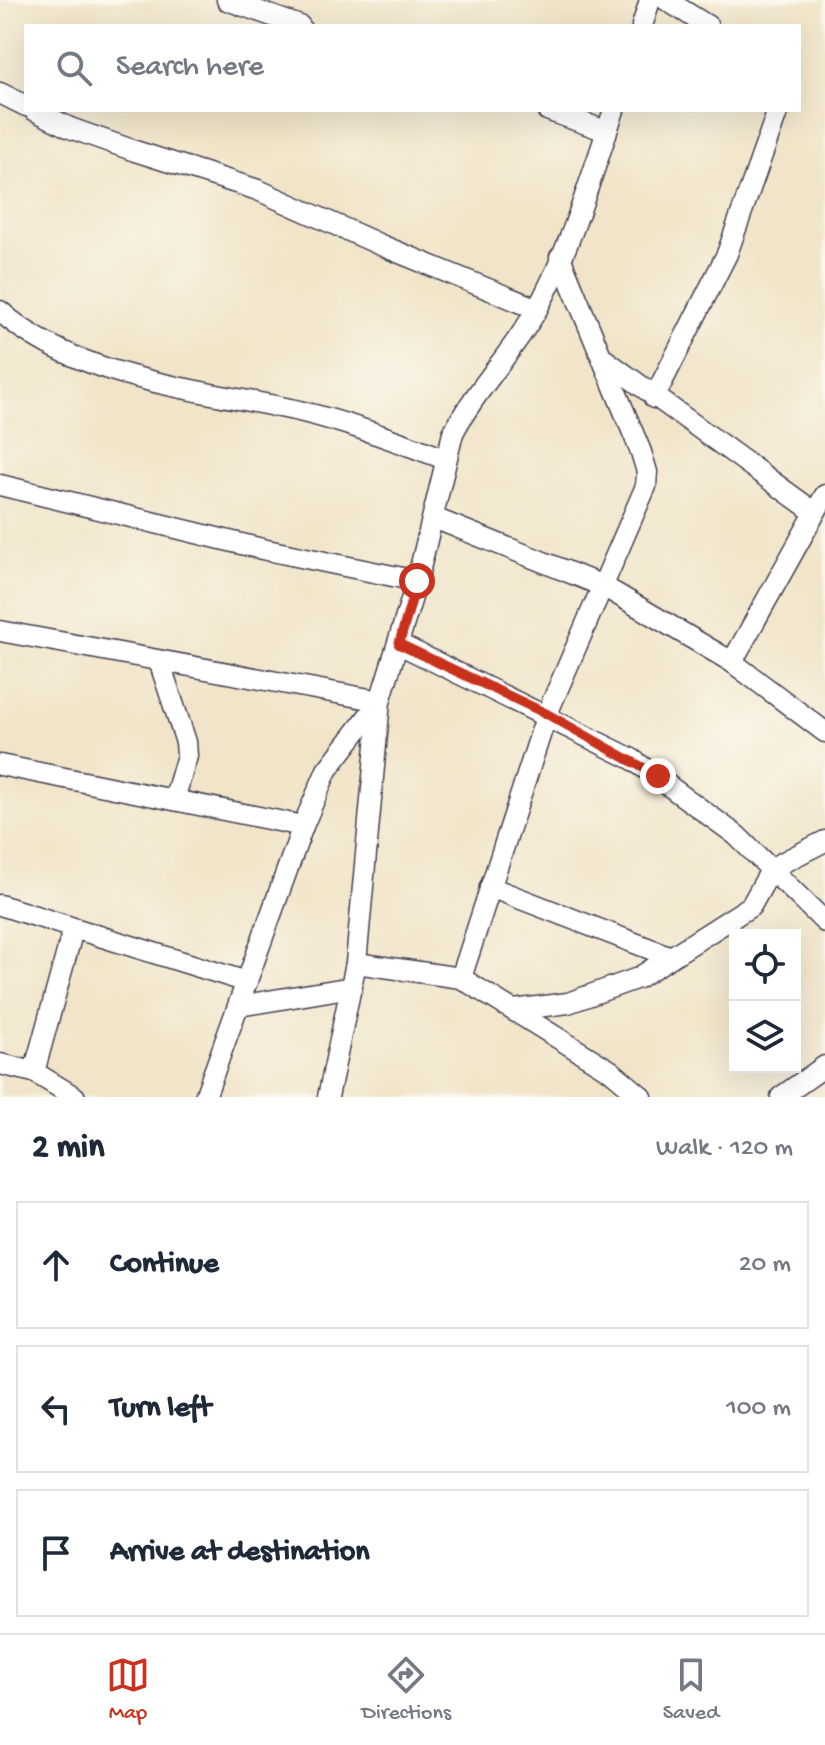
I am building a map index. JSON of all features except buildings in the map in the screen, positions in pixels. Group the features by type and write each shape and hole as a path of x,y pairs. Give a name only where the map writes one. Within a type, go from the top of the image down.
{"street":[{"path":"227,0 294,24"},
{"path":"643,24 650,0"},
{"path":"666,0 705,24"},
{"path":"0,93 24,105"},
{"path":"39,112 122,146 258,190 383,246 537,309"},
{"path":"553,112 606,131"},
{"path":"328,1097 356,963 380,701 434,518 445,459 464,411 483,391 537,309 560,257 613,112"},
{"path":"654,398 722,265 777,112"},
{"path":"461,978 547,714 643,497 647,472 604,359 560,257"},
{"path":"0,311 29,335 98,366 316,416 445,459"},
{"path":"604,359 654,398 820,503 732,662"},
{"path":"0,485 262,549 417,581"},
{"path":"434,518 603,586 732,662 825,732"},
{"path":"0,631 380,701"},
{"path":"399,644 547,714 658,776 727,827 772,868 796,898 825,922"},
{"path":"159,661 186,742 187,756 174,800"},
{"path":"205,1097 303,826 327,770 380,701"},
{"path":"0,765 303,826"},
{"path":"514,1010 594,996 638,978 751,906 772,868 825,841"},
{"path":"490,887 671,957"},
{"path":"0,905 247,982"},
{"path":"34,1072 73,930"},
{"path":"356,963 461,978 611,1071 642,1097"},
{"path":"239,1006 352,987"},
{"path":"0,1064 34,1072 75,1097"},
{"path":"781,1097 825,1066"}],"route":[{"path":"417,581 399,644 547,714 658,776"}]}
